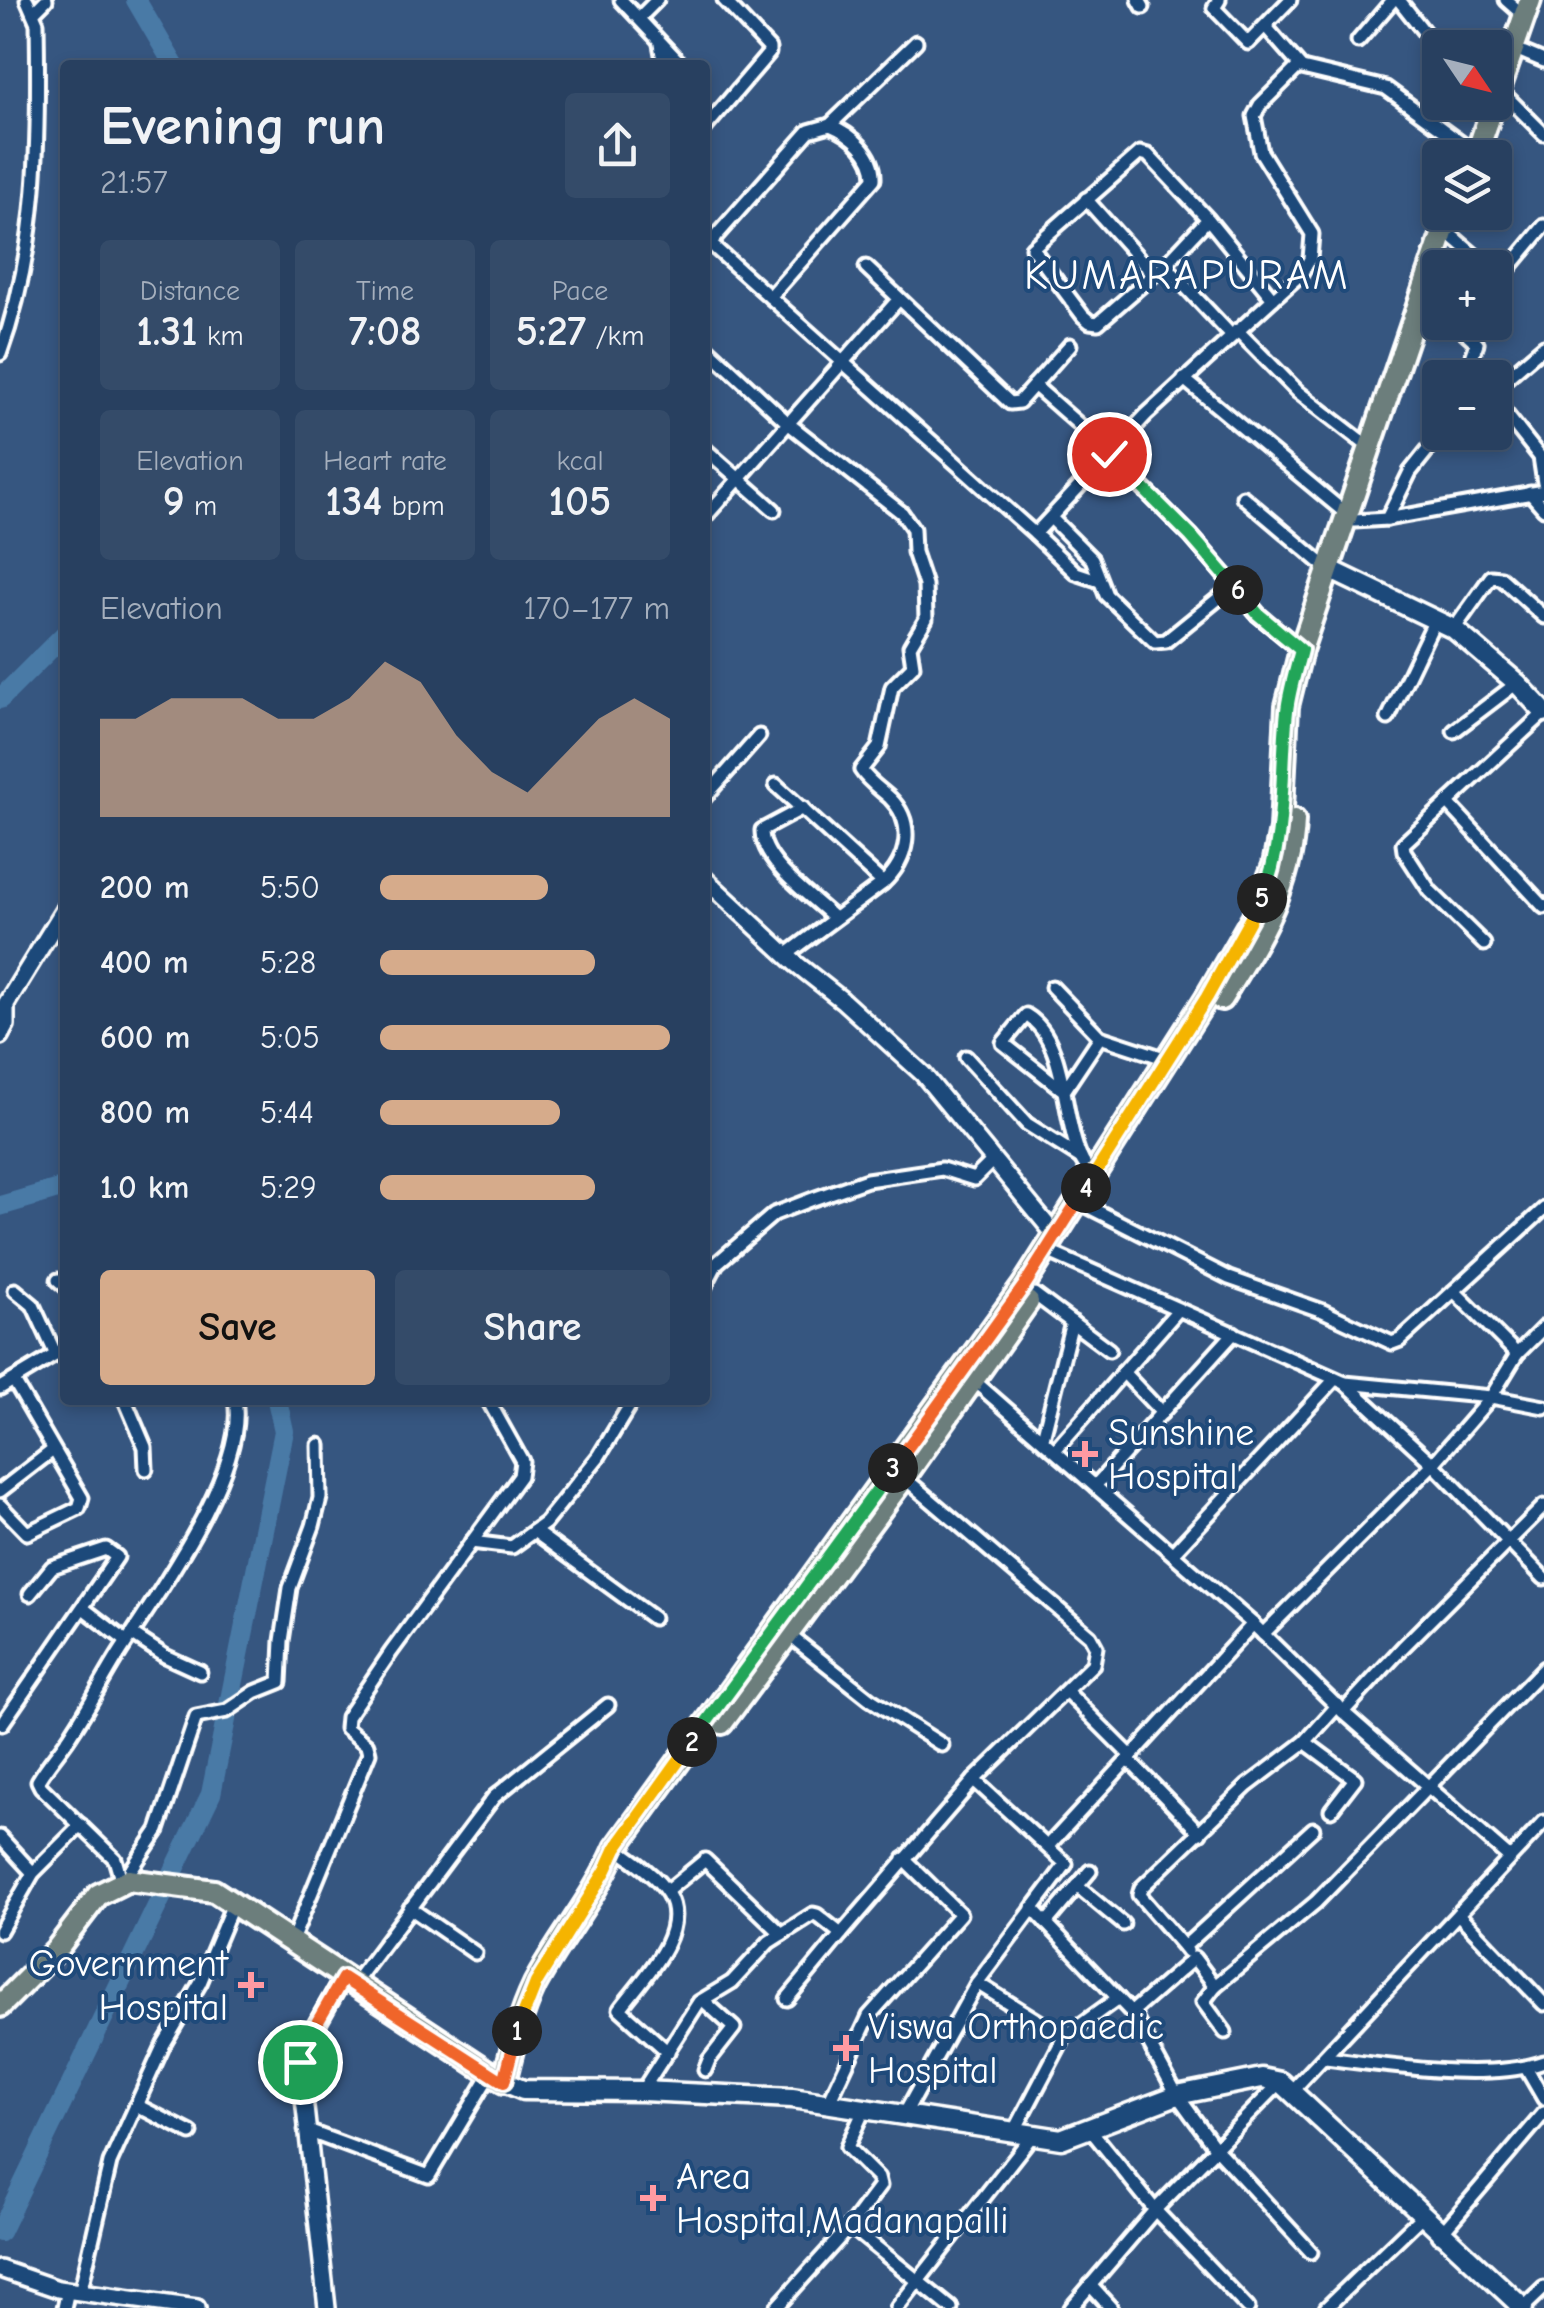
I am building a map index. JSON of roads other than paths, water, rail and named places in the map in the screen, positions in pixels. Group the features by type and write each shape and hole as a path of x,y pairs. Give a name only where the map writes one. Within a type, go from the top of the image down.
{"main road":[{"path":"1513,48 1526,8"},
{"path":"1350,518 1369,448 1444,230"},
{"path":"1447,250 1454,230"},
{"path":"497,2078 536,1983 606,1870 967,1376 1053,1247 1207,997 1265,893 1280,828 1287,706 1301,650 1422,338"},
{"path":"1332,570 1454,629 1517,683 1544,712"},
{"path":"967,1376 1034,1294 1053,1247 1087,1206 1271,916 1289,862 1304,686 1332,570"},
{"path":"620,1851 789,1634 898,1473"},
{"path":"4,1993 56,1950 98,1895 126,1881 209,1890 497,2078 522,2090 792,2098 1061,2139 1177,2095 1262,2078 1286,2087 1523,2308"},
{"path":"1432,2227 1506,2308"}],"street":[{"path":"0,354 22,286 33,211 37,22 27,0"},
{"path":"34,12 46,0"},
{"path":"621,0 677,60"},
{"path":"638,18 657,0"},
{"path":"710,122 770,52 724,0"},
{"path":"1218,0 1214,8 1245,42 1250,42 1290,0"},
{"path":"1358,41 1396,0 1422,31"},
{"path":"1506,0 1526,8"},
{"path":"1266,27 1300,66 1386,88 1455,140"},
{"path":"659,40 663,60"},
{"path":"710,238 810,131 830,125 916,42"},
{"path":"1513,48 1544,61"},
{"path":"1036,534 1184,379 1302,274 1310,259 1312,234 1261,152 1254,122 1260,105 1300,66"},
{"path":"1512,103 1544,134"},
{"path":"770,297 874,179 871,160 859,144 830,125"},
{"path":"1208,219 1098,323 1083,316 1032,248 1140,153 1148,155 1208,219 1273,299"},
{"path":"1086,199 1154,274"},
{"path":"1512,263 1544,226"},
{"path":"1452,236 1468,250"},
{"path":"710,244 1076,573 1100,581"},
{"path":"1164,264 1298,392 1369,448"},
{"path":"866,267 1010,403 1019,402 1070,345"},
{"path":"710,512 899,299"},
{"path":"1512,373 1544,346"},
{"path":"710,351 789,424 902,513 913,529 914,552 925,585 926,619 910,646 913,666 892,686 879,747 861,770 894,801 900,812 907,840 903,857 882,883 786,954"},
{"path":"1184,379 1350,518 1387,519 1544,491"},
{"path":"1034,385 1109,454 1258,614 1301,650"},
{"path":"1512,422 1540,457 1544,483"},
{"path":"1387,519 1410,472 1428,450"},
{"path":"710,454 774,510"},
{"path":"1530,493 1544,509"},
{"path":"1244,497 1332,570"},
{"path":"1052,519 1087,551 1114,604 1155,642 1160,643 1235,585"},
{"path":"1454,629 1491,576 1502,578 1544,617"},
{"path":"1388,718 1436,618"},
{"path":"1454,731 1517,683"},
{"path":"1484,944 1430,892 1402,848 1544,712"},
{"path":"710,792 759,736"},
{"path":"776,785 882,883"},
{"path":"1448,803 1544,907"},
{"path":"803,808 762,830 762,836 769,856 834,918"},
{"path":"710,884 922,1074 994,1160 1053,1247 1178,1310 1340,1381 1433,1464 1544,1578"},
{"path":"0,1036 6,1025 6,1004 60,916"},
{"path":"1052,987 1100,1037 1167,1059"},
{"path":"1064,1092 1004,1045 1024,1016 1032,1018 1046,1036 1064,1092 1081,1158 1093,1177"},
{"path":"1064,1092 1100,1037"},
{"path":"966,1057 1027,1124 1081,1158"},
{"path":"710,1276 717,1262 774,1214 868,1180 942,1168 974,1179 994,1160"},
{"path":"1087,1206 1229,1278 1324,1311 1392,1343 1543,1212"},
{"path":"0,1388 60,1352 33,1305 15,1290"},
{"path":"1454,1292 1517,1354"},
{"path":"1034,1294 1109,1350"},
{"path":"1055,1450 1178,1310"},
{"path":"1043,1438 1072,1322"},
{"path":"1264,1634 1433,1464 1491,1397 1517,1354 1544,1327"},
{"path":"1095,1486 1234,1334"},
{"path":"1123,1372 1162,1413"},
{"path":"967,1376 1253,1624 1341,1709 1510,1858"},
{"path":"0,1505 27,1534 79,1508 82,1498 14,1381"},
{"path":"1340,1381 1491,1397 1544,1407"},
{"path":"1173,1553 1340,1381"},
{"path":"127,1405 146,1447 146,1469"},
{"path":"126,1881 114,1859 38,1782 189,1543 219,1482 234,1438 236,1405"},
{"path":"292,1942 369,1753 367,1745 346,1728 348,1718 520,1476 522,1461 491,1405"},
{"path":"471,1542 512,1547 545,1523 599,1456 630,1405"},
{"path":"126,1881 158,1830 194,1721 201,1714 227,1710 256,1692 277,1686 282,1677 282,1641 290,1588 314,1526 320,1498 320,1445"},
{"path":"0,1491 52,1450"},
{"path":"787,2000 974,1780 1067,1692 1096,1656 1090,1636 898,1473"},
{"path":"1215,1986 1139,1895 1142,1888 1247,1786 1341,1709 1544,1506"},
{"path":"534,1531 653,1618"},
{"path":"2,1724 117,1557 109,1550 52,1567 30,1594"},
{"path":"82,1608 130,1638 200,1672"},
{"path":"1049,1845 1253,1624"},
{"path":"789,1634 870,1699 942,1744"},
{"path":"1225,2032 1204,2002 1215,1986 1316,1902 1544,1668"},
{"path":"1067,1692 1200,1833"},
{"path":"326,2308 305,2130 300,2062 306,2042 348,1981 410,1908 494,1797 608,1706"},
{"path":"1305,1742 1354,1779 1331,1810"},
{"path":"904,2115 977,1983 1066,1864 974,1780"},
{"path":"1071,2308 1156,2210 1286,2087 1325,2058 1544,1822"},
{"path":"0,1931 32,1873 82,1826"},
{"path":"1184,1947 1313,1830"},
{"path":"0,1837 32,1873"},
{"path":"620,1851 667,1892 674,1920 665,1949 620,2009 668,2052"},
{"path":"828,2104 869,2016 960,1914 904,1859"},
{"path":"667,1892 705,1860 782,1934"},
{"path":"1046,1923 1090,1871"},
{"path":"1077,1886 1124,1924"},
{"path":"64,2308 74,2292 104,2178 164,2044 200,1983 233,1904"},
{"path":"410,1908 475,1953"},
{"path":"1032,1908 1134,2016 1177,2095 1217,2150 1311,2252"},
{"path":"642,2091 703,2000 732,1982 769,1942 818,1914 841,1934"},
{"path":"1458,1914 1544,2004"},
{"path":"1134,2016 1132,2012 1194,1958"},
{"path":"977,1983 1064,2037"},
{"path":"897,2308 1023,2134 1064,2037 1118,1998"},
{"path":"703,2000 734,2028 705,2070"},
{"path":"1325,2058 1428,2070 1526,2068 1544,2062"},
{"path":"1526,2068 1544,2099"},
{"path":"305,2130 429,2176 497,2078"},
{"path":"136,2105 191,2133"},
{"path":"776,2308 850,2226 880,2186 878,2178 847,2147 864,2110"},
{"path":"1326,2308 1432,2227 1540,2128 1544,2113"},
{"path":"1089,2128 1156,2210 1248,2308"},
{"path":"850,2226 951,2308"},
{"path":"0,2269 74,2292 197,2308"},
{"path":"1090,2286 1111,2308"},
{"path":"1523,2308 1544,2288"}],"waterway":[{"path":"136,0 171,60"},
{"path":"0,699 60,639"},
{"path":"0,1206 60,1188"},
{"path":"0,2232 211,1794 284,1431 278,1405"}],"place":[{"name":"Sunshine Hospital","path":"1085,1454"},
{"name":"Government Hospital","path":"251,1985"},
{"name":"Viswa Orthopaedic Hospital","path":"846,2048"},
{"name":"Area Hospital,Madanapalli","path":"653,2198"}],"district":[{"name":"KUMARAPURAM","path":"1187,274"}]}
